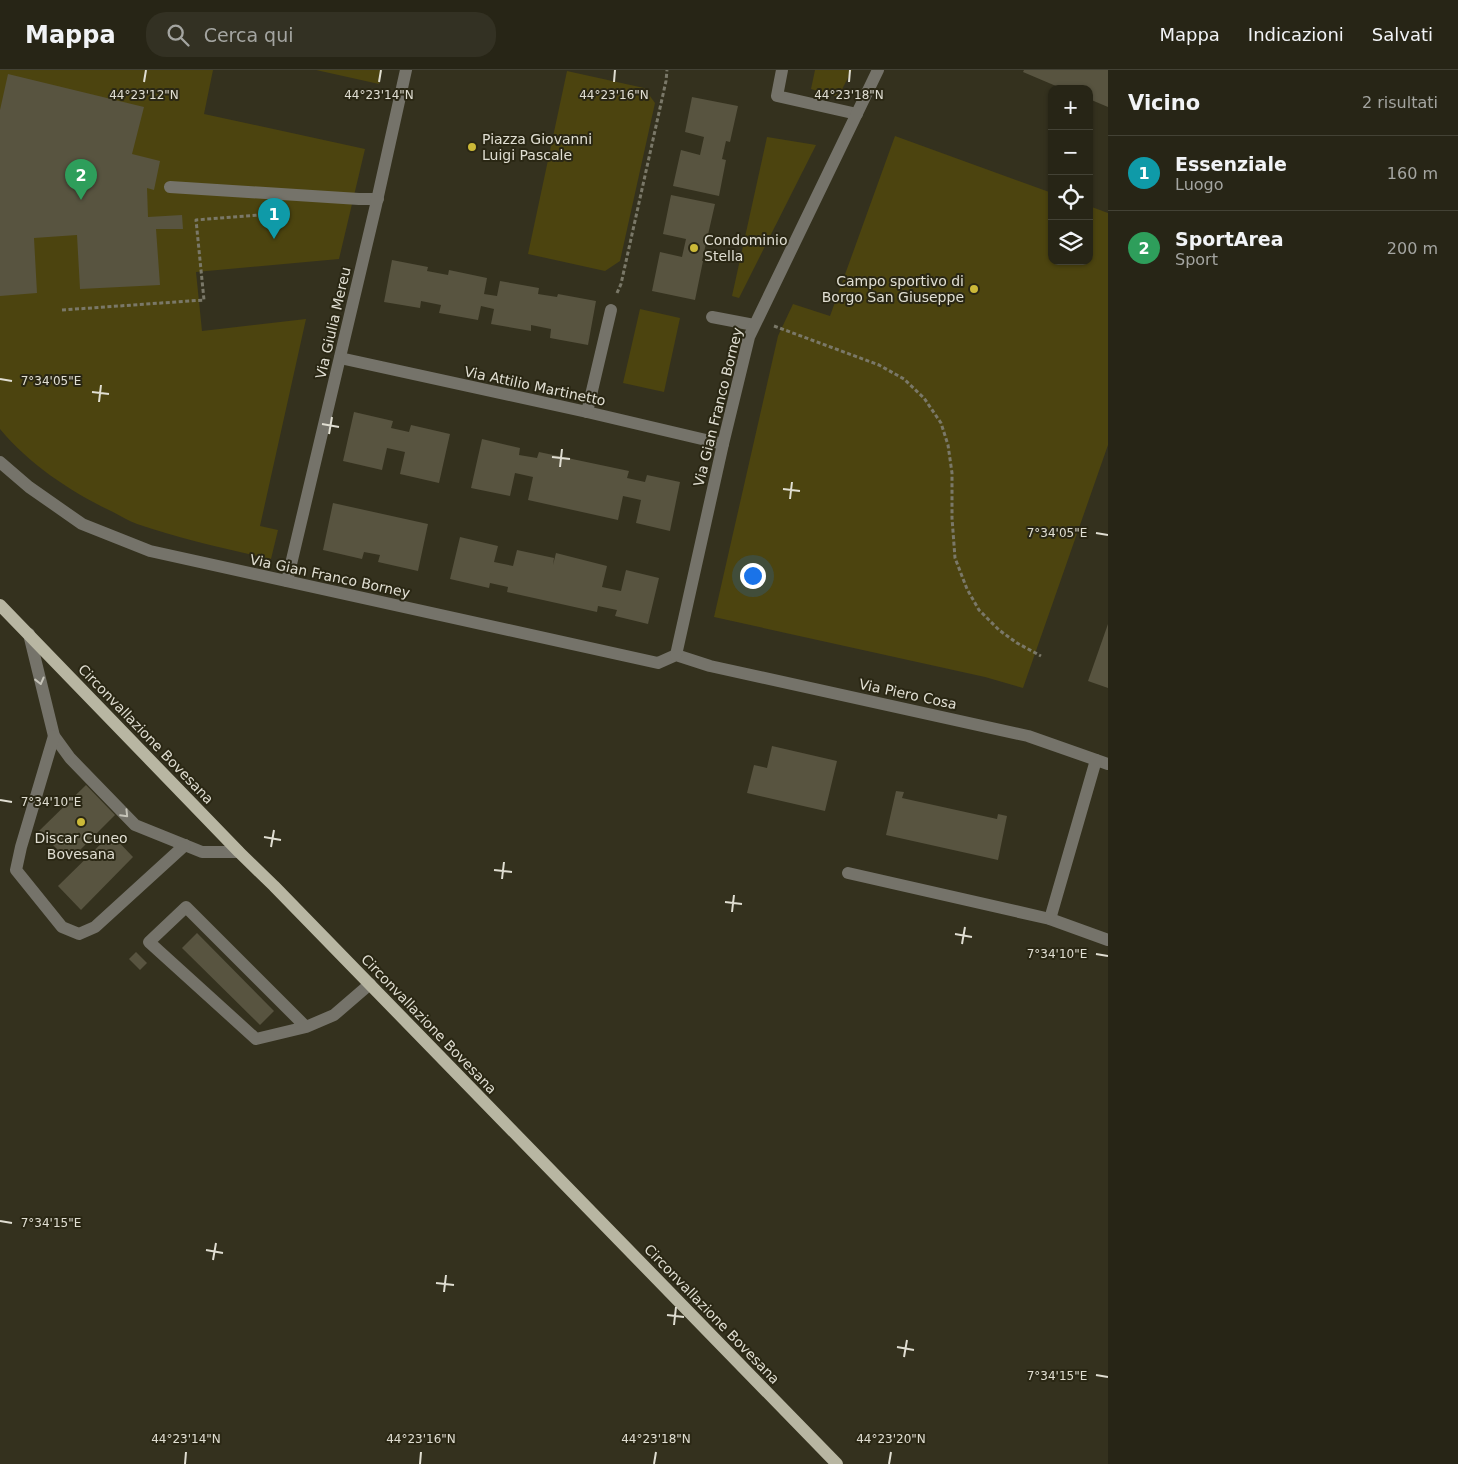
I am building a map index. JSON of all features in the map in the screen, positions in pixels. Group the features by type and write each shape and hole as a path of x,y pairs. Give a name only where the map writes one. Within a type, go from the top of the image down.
{"main road":[{"name":"Circonvallazione Bovesana","path":"0,605 837,1464"}],"street":[{"name":"Via Giulia Mereu","path":"287,582 378,199 406,70"},
{"path":"782,70 777,96 857,114"},
{"name":"Via Gian Franco Borney","path":"0,462 29,487 82,524 150,551 658,663 676,656 749,337 878,70"},
{"path":"170,187 378,199"},
{"path":"587,412 611,310"},
{"path":"712,317 755,322"},
{"name":"Via Attilio Martinetto","path":"340,358 723,444"},
{"path":"28,634 54,736 70,758 135,825 202,852 239,852"},
{"name":"Via Piero Cosa","path":"676,656 710,666 1028,736 1102,762 1050,919"},
{"path":"54,736 16,870 62,927 79,934 95,927 185,845"},
{"path":"848,873 1050,919 1108,940"},
{"path":"306,1027 186,906 149,942 256,1038 306,1027 334,1015 370,984"}],"path":[{"path":"611,310 623,274 667,70"},
{"path":"62,310 204,300 196,220 280,214"},
{"path":"755,322 879,365 904,379 924,398 940,423 948,445 952,473 952,518 955,558 967,589 979,610 998,630 1040,656"}],"shaded area":[{"path":"0,70 213,70 204,114 365,149 339,259 196,272 202,331 306,319 260,526 278,530 271,559 187,539 137,524 82,496 52,476 24,454 0,429"},
{"path":"316,70 382,70 379,84"},
{"path":"815,70 852,70 838,97 811,89"},
{"path":"567,71 644,88 655,103 620,261 605,271 528,254"},
{"path":"895,136 1048,192 1048,265 1093,265 1093,207 1108,213 1108,445 1023,688 985,677 714,617 778,336 793,304 830,316"},
{"path":"767,137 816,145 739,298 732,296"},
{"path":"640,309 680,318 664,392 623,383"}],"building":[{"path":"1024,70 1108,70 1108,107 1093,101 1093,85 1054,85 1023,72"},
{"path":"8,74 144,107 132,154 160,161 154,190 147,188 148,217 182,215 183,229 156,229 160,285 80,289 77,235 34,238 37,293 0,296 0,110"},
{"path":"692,97 738,106 730,142 726,141 722,159 726,160 719,196 673,186 681,150 700,155 704,137 685,132"},
{"name":"Condominio Stella","path":"671,195 715,204 695,300 652,291 660,252 682,257 686,239 663,234"},
{"path":"392,260 428,267 427,271 448,275 449,270 487,278 484,294 497,296 500,281 539,288 538,294 557,297 558,294 596,301 588,345 550,338 551,329 531,325 531,331 491,324 494,309 481,306 478,320 439,313 441,305 421,301 420,308 384,302"},
{"path":"354,412 393,421 391,428 409,432 411,425 450,434 439,483 400,474 405,452 387,448 382,470 343,461"},
{"path":"482,439 520,448 519,455 537,458 539,452 629,471 627,478 645,482 647,475 680,482 670,531 636,523 641,500 623,496 618,520 528,500 533,477 515,473 510,496 471,488"},
{"path":"333,503 428,524 418,571 378,562 380,555 364,552 362,559 323,550"},
{"path":"460,537 498,546 494,562 513,566 517,550 554,558 553,565 556,553 607,566 602,587 621,591 626,570 659,578 648,624 615,616 617,610 598,606 597,612 507,592 508,587 490,583 489,588 450,579"},
{"path":"1108,624 1108,688 1088,681"},
{"path":"772,746 837,761 825,811 747,793 754,765 767,768"},
{"path":"86,785 115,815 69,861 39,831"},
{"path":"896,791 904,792 902,798 997,819 998,814 1007,816 998,860 886,835"},
{"path":"111,834 133,857 81,910 58,886"},
{"path":"197,933 274,1011 260,1025 182,948"},
{"path":"136,952 147,963 140,970 129,959"}],"place":[{"name":"Piazza Giovanni Luigi Pascale","path":"472,147"},
{"name":"SportArea","path":"81,200"},
{"name":"Essenziale","path":"274,239"},
{"name":"Condominio Stella","path":"694,248"},
{"name":"Campo sportivo di Borgo San Giuseppe","path":"974,289"},
{"name":"Discar Cuneo Bovesana","path":"81,822"}]}
